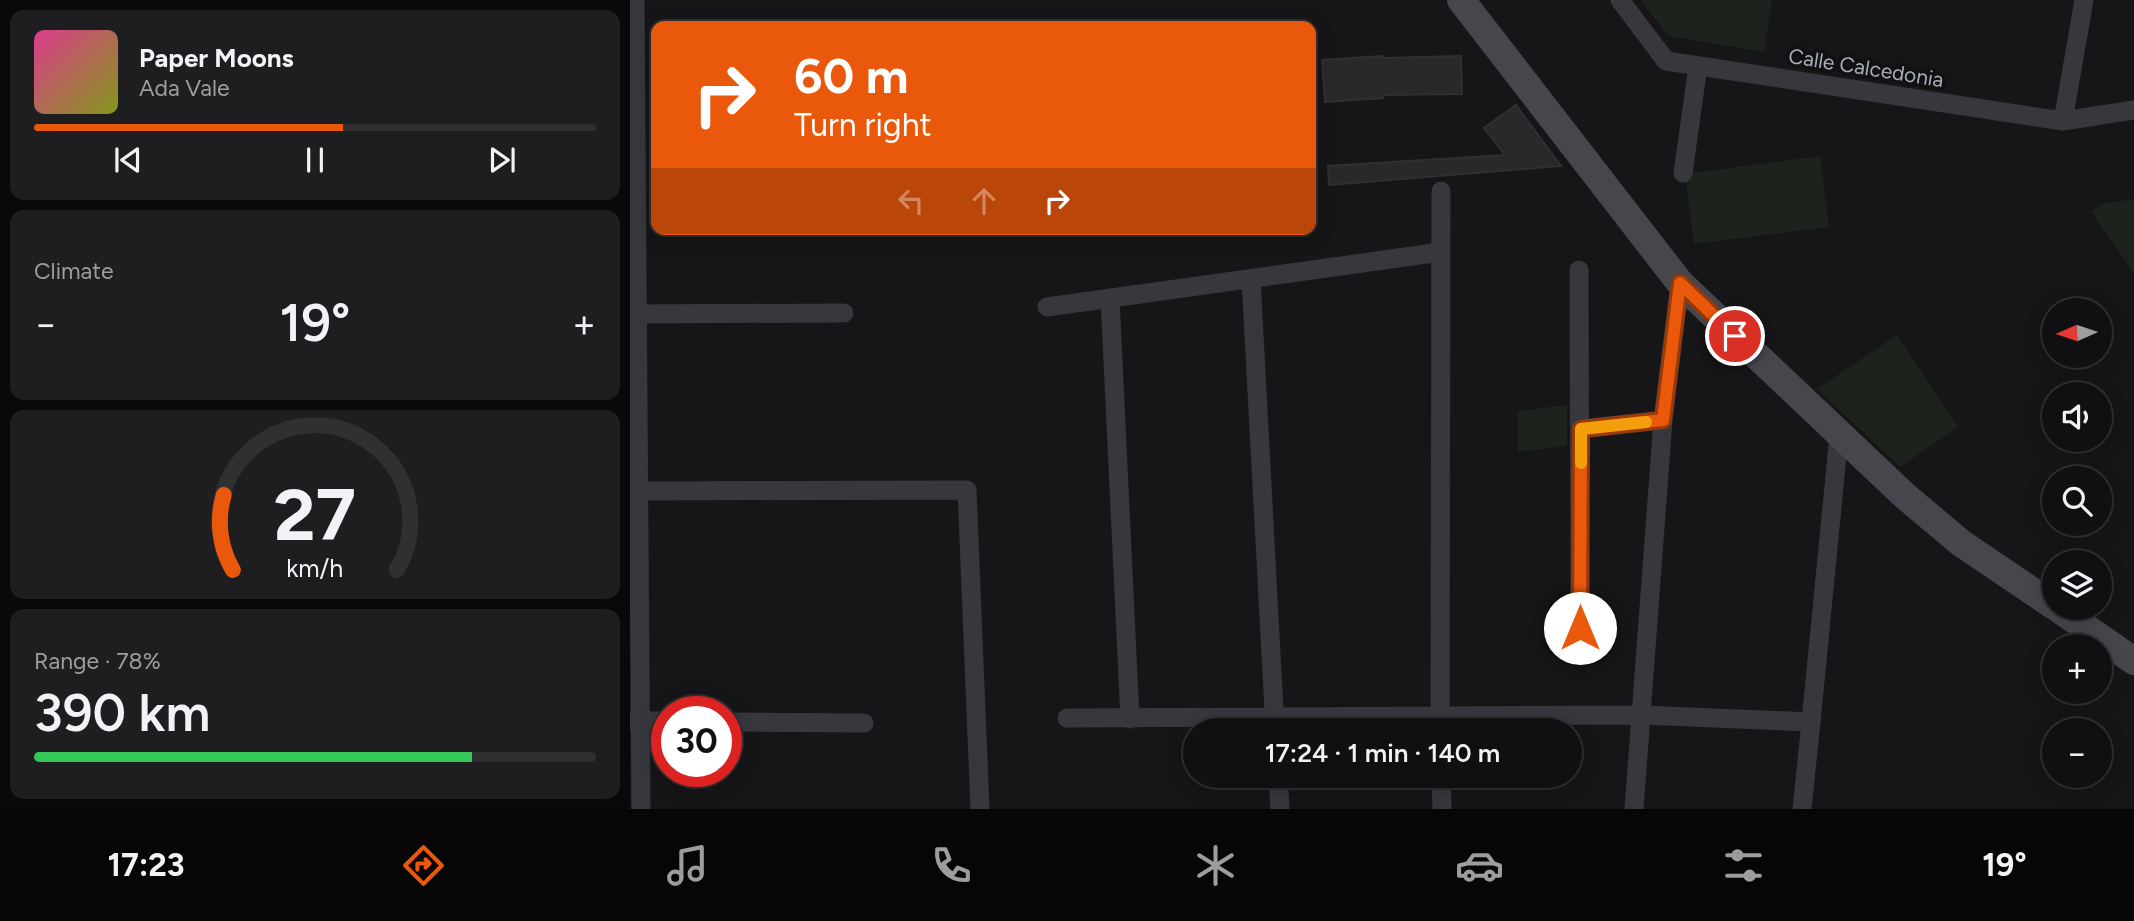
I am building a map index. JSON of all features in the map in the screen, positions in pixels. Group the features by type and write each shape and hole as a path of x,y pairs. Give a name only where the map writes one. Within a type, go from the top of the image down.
{"street":[{"path":"635,0 634,314 639,491 635,721 641,809"},
{"path":"1461,0 1680,283 1839,435 1961,543 2042,598"},
{"name":"Calle Calcedonia","path":"1620,0 1666,61 2063,121 2134,110"},
{"path":"2063,121 2084,0"},
{"path":"1683,173 1698,66"},
{"path":"1440,718 1441,191"},
{"path":"1047,307 1441,252"},
{"path":"1579,270 1580,628"},
{"path":"1251,279 1275,718"},
{"path":"1633,809 1663,420 1680,283"},
{"path":"1110,298 1130,719"},
{"path":"634,314 844,313"},
{"path":"1581,429 1663,420"},
{"path":"1801,809 1839,435"},
{"path":"639,491 967,489 980,809"},
{"path":"2074,620 2134,661"},
{"path":"1575,718 1642,715 1811,722"},
{"path":"1067,719 1183,721"},
{"path":"742,722 864,723"},
{"path":"1279,788 1280,809"},
{"path":"1441,788 1442,809"}],"shaded area":[{"path":"1641,0 1772,0 1764,52 1668,36"},
{"path":"1820,156 1829,227 1694,244 1685,174"},
{"path":"2134,199 2134,273 2091,212 2101,204"},
{"path":"1897,335 1958,427 1900,467 1817,389"},
{"path":"1567,405 1567,446 1518,452 1518,411"}],"building":[{"path":"1383,56 1461,56 1462,94 1383,95 1383,98 1325,102 1322,60"},
{"path":"1516,105 1561,166 1329,185 1328,166 1505,155 1484,128"}],"slow traffic":[{"path":"1581,463 1581,429 1646,422"}],"route":[{"path":"1580,628 1581,429 1663,420 1680,283 1735,336"}]}
